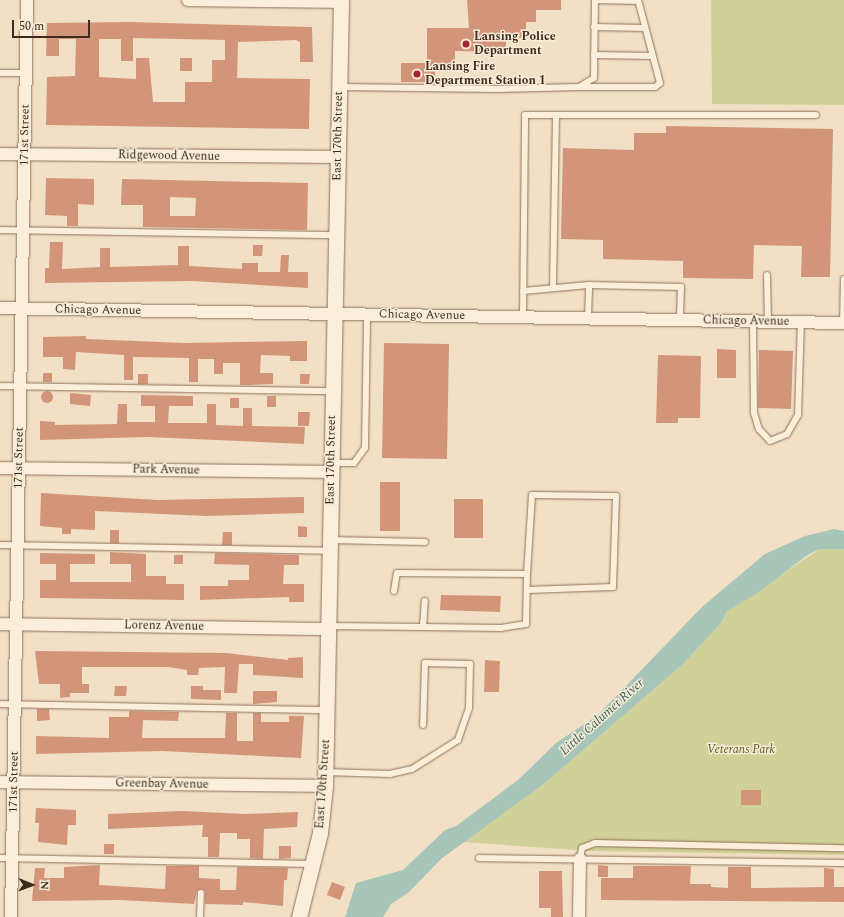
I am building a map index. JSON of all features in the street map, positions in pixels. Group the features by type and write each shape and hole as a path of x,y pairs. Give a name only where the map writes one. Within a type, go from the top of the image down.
{"street":[{"name":"171st Street","path":"11,917 27,0"},
{"path":"188,0 341,1"},
{"name":"East 170th Street","path":"299,917 320,833 325,779 341,1"},
{"name":"Ridgewood Avenue","path":"0,154 338,157"},
{"name":"Chicago Avenue","path":"0,308 843,323"},
{"name":"Park Avenue","path":"0,468 331,468"},
{"name":"Lorenz Avenue","path":"0,624 328,627"},
{"name":"Greenbay Avenue","path":"0,782 325,779"},
{"path":"579,917 580,859"}],"lane":[{"path":"339,87 497,89 579,86 655,87 660,83 638,0 595,0 594,78 579,86"},
{"path":"594,27 645,28"},
{"path":"594,55 653,56"},
{"path":"0,73 26,73"},
{"path":"523,317 525,115 816,116"},
{"path":"553,288 556,115"},
{"path":"0,230 336,236"},
{"path":"767,275 768,321"},
{"path":"843,323 844,279"},
{"path":"523,291 589,285 680,287 680,320"},
{"path":"588,318 589,285"},
{"path":"331,468 354,463 365,448 368,314"},
{"path":"753,321 754,413 759,429 770,441 787,434 798,415 801,322"},
{"path":"0,386 333,391"},
{"path":"328,627 501,628 526,624 527,574 532,495 616,496 613,587 527,590"},
{"path":"0,545 330,546 425,542"},
{"path":"394,591 397,574 527,574"},
{"path":"423,627 425,601"},
{"path":"325,779 390,774 412,769 458,740 469,708 470,664 425,663 423,725"},
{"path":"0,704 326,710"},
{"path":"580,859 582,848 595,842 844,848"},
{"path":"0,858 312,864"},
{"path":"479,858 844,863"},
{"path":"200,917 201,893"}],"green space":[{"path":"711,0 844,0 844,105 712,104"},
{"name":"Veterans Park","path":"820,549 844,549 844,855 590,851 463,842 545,783 683,664 721,623 727,611"}],"water":[{"name":"Little Calumet River","path":"834,529 844,531 844,549 820,549 809,554 756,594 727,611 721,623 683,664 545,783 441,859 409,892 391,904 383,917 345,917 356,883 403,870 445,830 456,826 518,780 556,743 598,715 702,607 765,554 805,536"}],"building":[{"name":"Lansing Police Department","path":"467,0 561,0 561,10 536,10 536,22 526,22 526,38 506,37 506,52 455,51 455,65 435,65 435,82 401,82 401,63 427,63 427,28 469,28"},
{"path":"129,22 312,27 313,62 300,62 300,42 296,40 238,42 237,78 310,79 309,129 46,125 47,77 75,76 76,39 59,39 59,56 46,56 47,23","holes":["133,38 225,40 225,60 212,60 212,82 185,82 185,102 153,102 149,58 136,58 136,79 99,77 99,39 121,39 121,61 133,61"]},
{"path":"180,58 192,58 192,71 180,71"},
{"path":"666,126 833,129 830,277 801,277 802,246 754,245 753,279 683,278 683,261 603,259 603,240 561,239 563,148 634,150 634,133 666,133"},
{"path":"46,178 94,179 94,205 78,204 78,226 67,226 67,216 45,215"},
{"path":"122,179 308,183 307,230 143,227 143,205 121,205","holes":["170,197 196,198 195,216 170,216"]},
{"path":"50,242 63,242 62,269 100,267 100,248 110,248 110,267 178,265 178,246 189,246 189,266 242,269 242,263 258,263 258,272 280,272 281,255 289,255 288,272 308,272 308,288 192,281 45,283 45,268 49,268"},
{"path":"253,245 263,245 262,256 253,256"},
{"path":"86,336 86,339 185,343 307,341 307,361 290,361 290,356 261,355 260,373 273,373 273,384 240,385 240,363 223,363 223,374 214,374 214,359 198,359 198,382 189,382 189,358 133,357 133,380 124,380 124,355 76,352 75,370 63,369 63,357 43,357 43,337"},
{"path":"384,343 449,344 447,459 382,458"},
{"path":"717,349 736,350 736,378 717,378"},
{"path":"759,350 793,351 791,409 758,408"},
{"path":"658,355 701,356 700,418 678,418 678,423 656,423"},
{"path":"43,373 52,373 52,382 43,382"},
{"path":"138,374 148,374 148,384 138,384"},
{"path":"300,374 310,374 309,384 300,384"},
{"path":"45,391 49,391 53,397 49,403 45,403 41,399 41,395"},
{"path":"70,393 91,395 90,406 70,404"},
{"path":"141,395 193,396 193,406 169,406 168,423 207,423 207,404 216,404 216,425 243,426 243,408 252,408 252,426 305,427 304,444 147,437 40,440 40,421 55,422 55,425 117,424 118,404 127,404 127,422 155,422 155,406 141,406"},
{"path":"267,396 276,396 276,407 267,407"},
{"path":"230,398 239,398 239,408 230,408"},
{"path":"298,412 310,412 309,426 298,426"},
{"path":"380,482 400,482 400,531 380,531"},
{"path":"41,493 158,500 304,497 304,513 207,516 95,511 95,530 71,529 71,534 62,534 62,528 40,526"},
{"path":"454,499 483,499 483,538 454,538"},
{"path":"298,526 307,527 307,537 298,537"},
{"path":"110,530 119,530 119,543 110,543"},
{"path":"223,532 232,532 232,545 222,545"},
{"path":"110,552 146,554 146,576 166,576 166,584 184,584 184,600 40,598 40,580 56,580 56,564 40,564 40,553 95,554 95,564 70,564 70,582 131,582 131,564 110,564"},
{"path":"215,553 299,555 299,565 284,565 283,584 304,584 304,602 289,602 289,597 200,600 200,586 228,586 228,580 249,580 249,565 214,564"},
{"path":"174,555 183,555 183,564 174,564"},
{"path":"441,595 501,596 500,612 440,610"},
{"path":"35,651 226,653 288,660 288,658 303,657 303,678 253,675 253,664 239,664 237,693 224,693 225,667 199,668 198,675 187,675 187,670 168,667 82,667 82,684 89,684 89,693 70,693 70,697 60,698 60,684 39,684"},
{"path":"485,660 500,661 499,692 484,692"},
{"path":"115,686 127,686 126,696 114,696"},
{"path":"191,686 203,686 203,690 221,690 221,700 191,699"},
{"path":"253,691 277,691 277,702 253,704"},
{"path":"37,709 49,709 50,720 37,721"},
{"path":"129,711 179,712 178,721 143,720 142,738 225,738 226,713 237,713 237,741 253,741 253,713 261,713 261,722 289,722 289,716 304,716 301,758 162,751 36,754 36,736 109,738 109,717 129,717"},
{"path":"741,790 761,790 761,805 741,805"},
{"path":"36,808 76,810 76,825 68,825 67,845 38,842 39,823 35,823"},
{"path":"182,811 246,814 298,812 297,827 264,829 263,859 250,858 250,839 237,839 237,833 220,833 219,857 208,857 208,837 202,837 203,825 108,829 108,814"},
{"path":"104,844 114,844 114,854 104,854"},
{"path":"279,846 291,846 291,858 279,859"},
{"path":"100,865 99,885 165,889 166,866 199,866 199,878 220,879 220,890 236,890 237,867 288,868 287,880 284,880 283,906 243,902 243,905 205,904 205,891 201,889 197,891 194,904 121,900 32,901 35,868 45,868 44,878 64,878 64,867"},
{"path":"598,865 608,866 608,877 598,877"},
{"path":"633,866 691,866 690,884 711,884 711,887 728,888 728,867 751,867 751,888 824,887 824,868 834,869 834,887 844,887 844,902 601,900 601,878 633,878"},
{"path":"539,871 562,871 563,917 551,917 551,908 539,908"},
{"path":"332,882 345,887 340,900 327,895"}],"place":[{"name":"Lansing Police Department","path":"466,44"},
{"name":"Lansing Fire Department Station 1","path":"417,74"}]}
